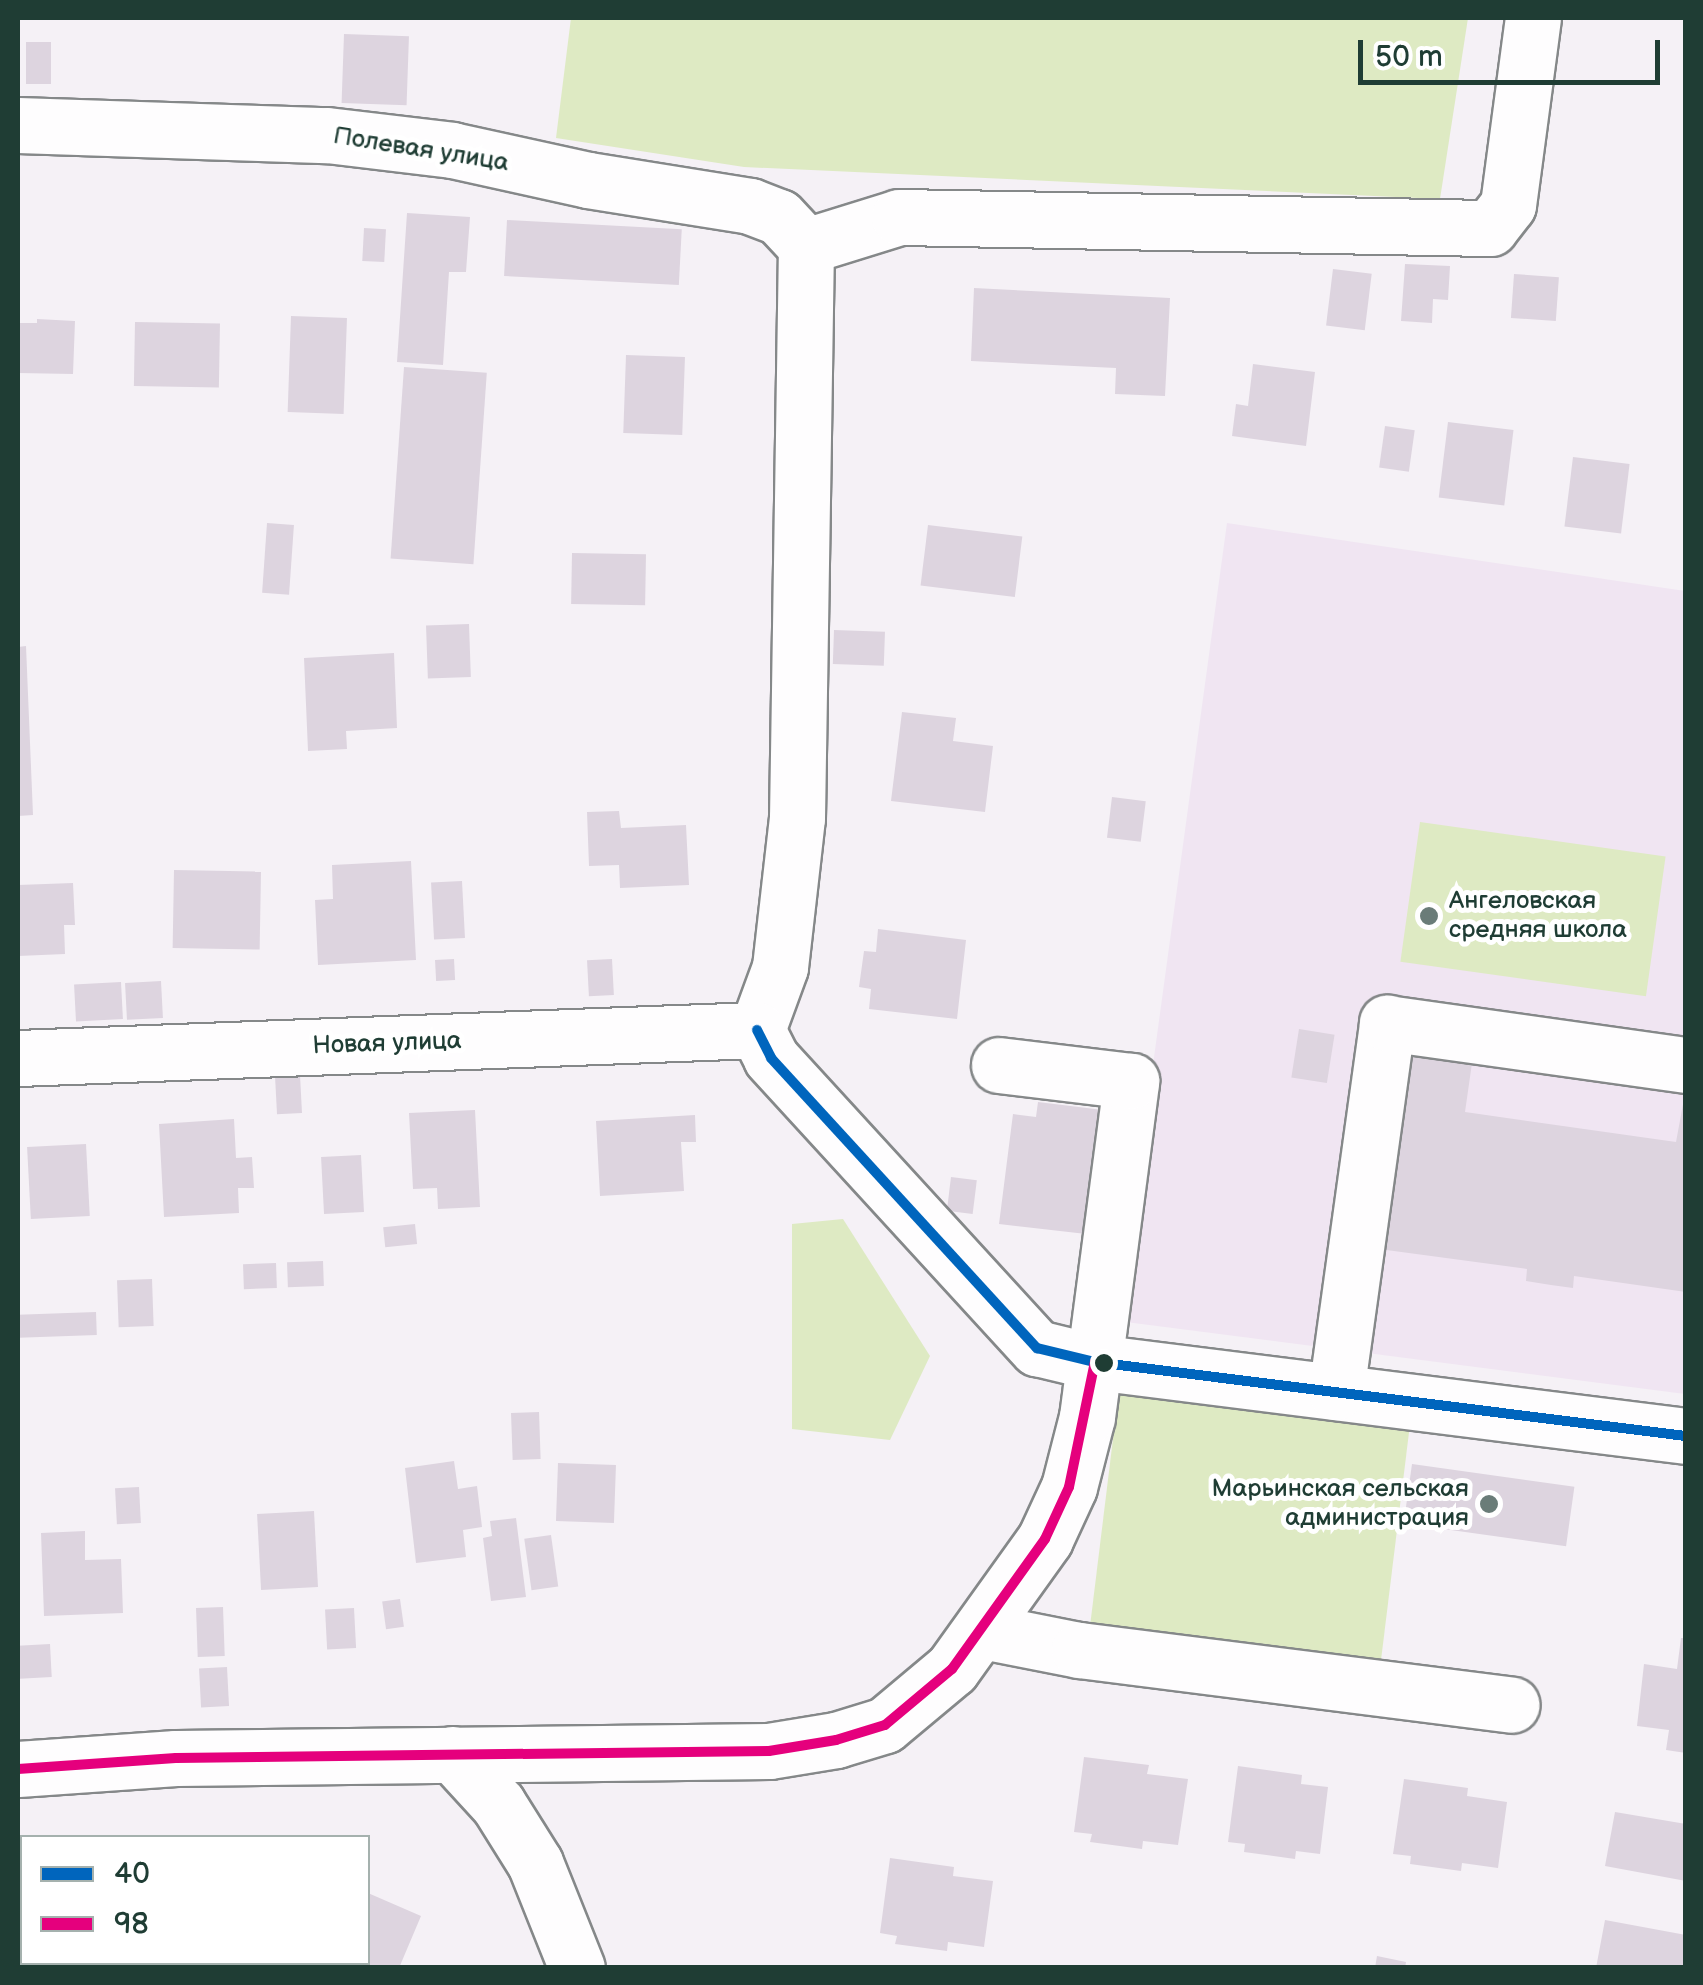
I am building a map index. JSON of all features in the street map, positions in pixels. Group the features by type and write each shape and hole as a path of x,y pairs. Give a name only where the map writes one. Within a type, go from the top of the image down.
{"street":[{"path":"1533,18 1508,205 1490,228 899,217 806,246 797,818 780,966 757,1030 771,1058 1037,1348 1096,1362 1686,1436"},
{"name":"Полевая улица","path":"18,125 327,135 452,150 750,206 779,217 806,246"},
{"path":"1336,1392 1388,1023 1686,1065"},
{"name":"Новая улица","path":"18,1058 757,1030"},
{"path":"18,1769 176,1758 769,1750 836,1740 885,1725 952,1668 984,1631 1045,1539 1069,1487 1096,1362 1131,1081 999,1065"},
{"path":"984,1631 1079,1650 1512,1705"},
{"path":"452,1754 498,1804 536,1863 577,1968"}],"shaded area":[{"name":"Ангеловская средняя школа","path":"1227,523 1685,591 1685,1394 1118,1321"}],"green space":[{"path":"571,18 1468,18 1440,199 744,167 556,138"},
{"path":"1420,822 1666,857 1646,996 1400,962"},
{"path":"843,1219 930,1356 890,1440 792,1429 792,1224"},
{"path":"1119,1390 1410,1426 1379,1675 1088,1639"}],"building":[{"path":"344,34 409,36 407,105 342,103"},
{"path":"26,42 51,42 51,84 26,84"},
{"path":"407,213 470,217 466,272 449,272 443,365 397,362"},
{"path":"507,220 682,229 679,285 504,276"},
{"path":"364,228 386,229 384,262 362,261"},
{"path":"1405,264 1450,266 1448,300 1433,299 1432,323 1401,321"},
{"path":"1333,269 1372,274 1365,330 1326,326"},
{"path":"1514,274 1559,277 1556,321 1511,318"},
{"path":"974,288 1170,298 1165,396 1115,394 1116,368 971,361"},
{"path":"291,316 347,318 344,414 288,412"},
{"path":"37,319 75,321 73,374 18,373 18,323 37,323"},
{"path":"135,322 220,323 219,387 134,386"},
{"path":"626,355 685,357 682,435 623,433"},
{"path":"1253,364 1315,372 1306,446 1232,436 1236,404 1248,406"},
{"path":"404,367 487,373 473,564 391,559"},
{"path":"1448,422 1514,430 1504,505 1439,497"},
{"path":"1385,426 1415,430 1409,472 1379,468"},
{"path":"1573,457 1630,464 1621,533 1564,526"},
{"path":"267,523 294,525 289,595 262,593"},
{"path":"928,525 1022,537 1015,597 921,586"},
{"path":"572,553 646,554 645,605 571,604"},
{"path":"469,624 471,677 428,678 426,626"},
{"path":"834,630 885,632 884,666 833,664"},
{"path":"26,646 33,815 18,816 18,647"},
{"path":"394,653 397,728 346,731 347,749 308,751 304,658"},
{"path":"902,712 956,718 953,741 993,746 985,812 891,801"},
{"path":"1112,797 1146,801 1141,842 1107,838"},
{"path":"619,811 621,828 686,825 689,885 620,888 619,865 589,866 587,812"},
{"path":"411,861 416,960 318,965 315,900 333,899 332,865"},
{"path":"174,870 261,872 260,950 173,948"},
{"path":"462,881 465,938 434,940 431,883"},
{"path":"73,883 75,925 64,925 65,954 18,956 18,885"},
{"path":"878,929 966,940 957,1019 869,1009 871,989 859,987 864,951 876,952"},
{"path":"454,959 455,980 436,981 435,960"},
{"path":"612,959 614,995 589,996 587,960"},
{"path":"161,981 163,1018 127,1020 125,983"},
{"path":"121,982 123,1019 76,1021 74,984"},
{"path":"1299,1029 1335,1035 1327,1083 1291,1077"},
{"path":"1408,1047 1473,1056 1465,1112 1676,1142 1686,1088 1686,1292 1574,1276 1573,1288 1551,1285 1526,1281 1527,1269 1379,1249"},
{"path":"300,1075 302,1113 277,1114 275,1076"},
{"path":"1038,1102 1111,1111 1095,1235 999,1224 1013,1114 1036,1117"},
{"path":"475,1110 480,1207 438,1209 437,1188 413,1189 409,1113"},
{"path":"695,1115 696,1142 681,1142 684,1191 600,1196 596,1121"},
{"path":"234,1119 236,1158 252,1157 254,1188 238,1188 239,1213 164,1217 159,1124"},
{"path":"86,1144 90,1216 31,1219 27,1147"},
{"path":"361,1155 364,1212 324,1214 321,1157"},
{"path":"951,1177 977,1180 973,1214 947,1211"},
{"path":"415,1224 417,1244 385,1247 383,1227"},
{"path":"323,1261 324,1286 288,1287 287,1262"},
{"path":"276,1263 277,1288 244,1289 243,1264"},
{"path":"152,1279 154,1326 119,1327 117,1280"},
{"path":"96,1312 97,1335 19,1338 18,1315"},
{"path":"539,1412 541,1459 513,1460 511,1413"},
{"path":"454,1461 458,1489 477,1486 482,1527 463,1530 466,1557 416,1563 405,1468"},
{"path":"558,1463 616,1465 614,1523 556,1521"},
{"name":"Марьинская сельская администрация","path":"1412,1464 1574,1487 1566,1546 1404,1523"},
{"path":"139,1487 141,1523 117,1524 115,1488"},
{"path":"314,1511 318,1587 261,1590 257,1514"},
{"path":"516,1518 526,1597 491,1601 483,1538 492,1536 490,1521"},
{"path":"85,1531 85,1560 121,1559 123,1613 44,1616 41,1533"},
{"path":"551,1535 558,1586 531,1590 524,1539"},
{"path":"400,1599 404,1627 386,1629 382,1602"},
{"path":"223,1607 225,1656 198,1657 196,1608"},
{"path":"354,1608 356,1648 327,1649 325,1610"},
{"path":"1681,1638 1686,1638 1686,1753 1666,1750 1669,1730 1637,1726 1644,1664 1677,1669"},
{"path":"50,1644 52,1677 20,1679 18,1646"},
{"path":"227,1667 229,1706 201,1707 199,1668"},
{"path":"1084,1757 1149,1765 1147,1774 1188,1779 1178,1845 1143,1841 1142,1849 1090,1842 1092,1834 1074,1832"},
{"path":"1238,1766 1302,1775 1301,1784 1328,1787 1320,1854 1296,1851 1295,1859 1244,1852 1245,1844 1228,1842"},
{"path":"1404,1779 1468,1788 1467,1796 1507,1802 1498,1868 1462,1863 1461,1871 1410,1864 1411,1856 1393,1854"},
{"path":"1615,1812 1686,1824 1686,1881 1605,1866"},
{"path":"890,1858 954,1867 953,1876 993,1881 984,1947 948,1942 947,1951 895,1944 897,1936 880,1933"},
{"path":"370,1894 421,1916 399,1968 326,1968 370,1965"},
{"path":"1605,1920 1686,1935 1684,1968 1596,1968"},
{"path":"1377,1956 1406,1962 1405,1968 1375,1968"},
{"path":"76,1965 164,1965 164,1968"}],"transit line":[{"name":"40","path":"757,1030 771,1058 1037,1348 1095,1362 1686,1436"},
{"name":"98","path":"18,1769 176,1758 769,1751 836,1740 885,1725 952,1669 1045,1539 1069,1487 1095,1362"}],"place":[{"name":"Ангеловская средняя школа","path":"1429,916"},
{"name":"Марьинская сельская администрация","path":"1489,1504"}]}
